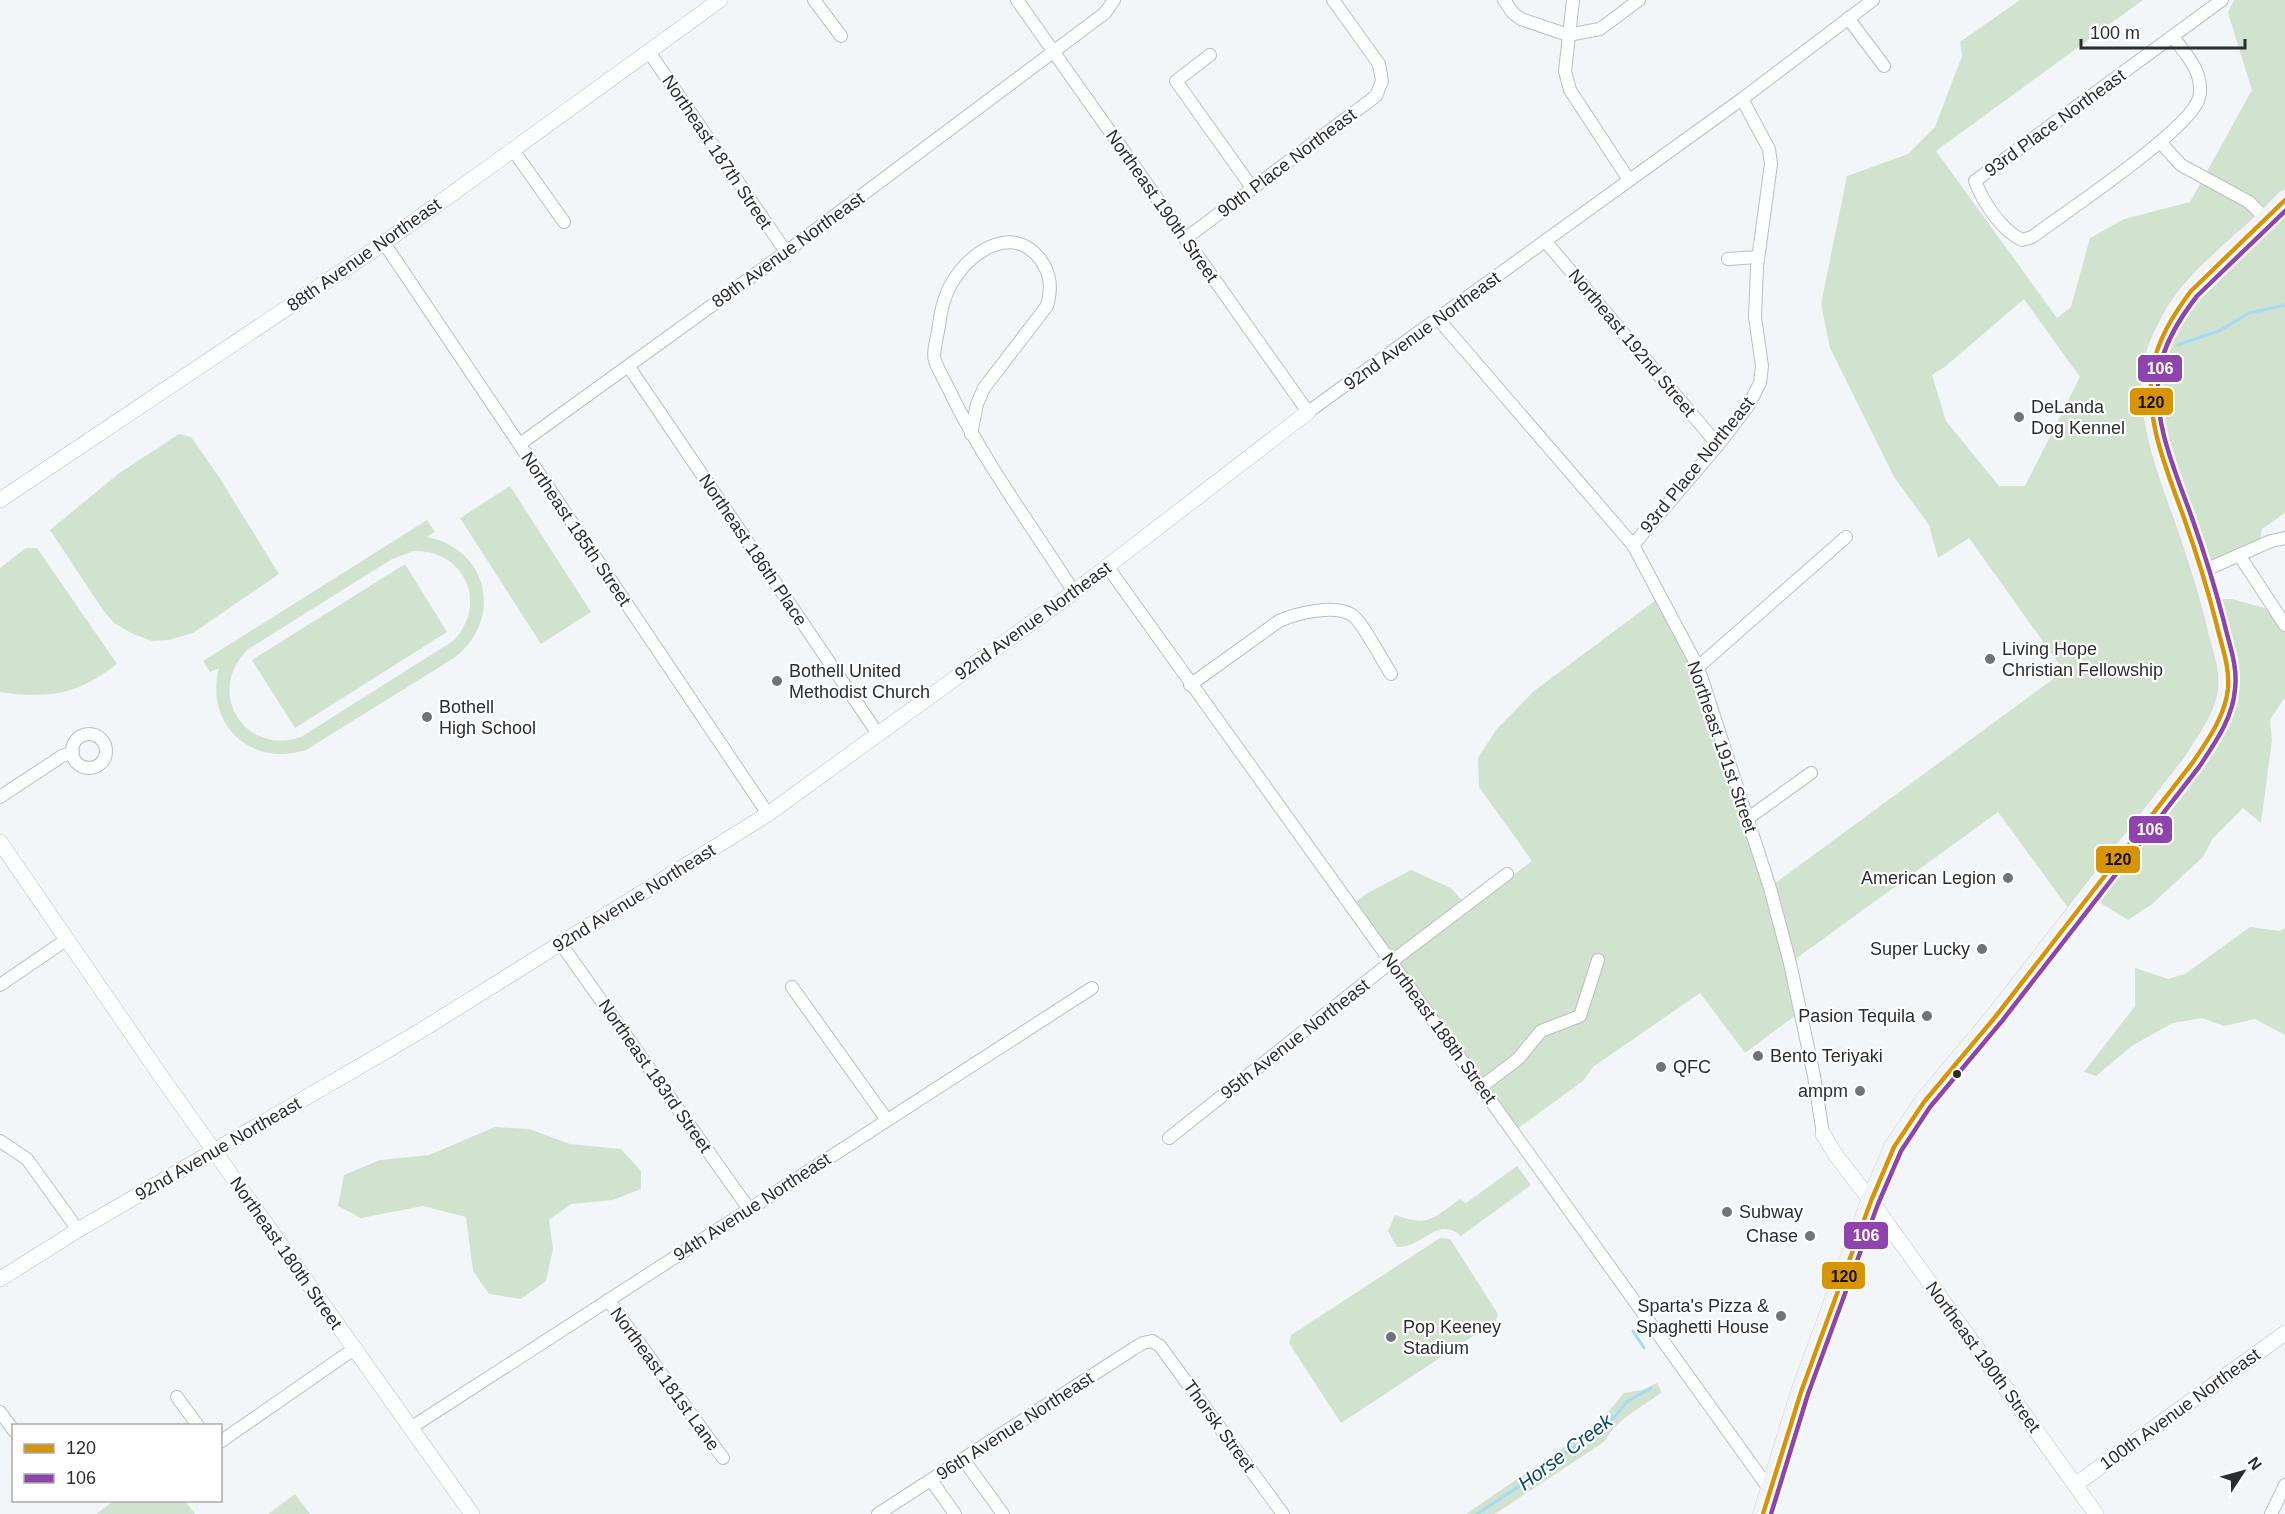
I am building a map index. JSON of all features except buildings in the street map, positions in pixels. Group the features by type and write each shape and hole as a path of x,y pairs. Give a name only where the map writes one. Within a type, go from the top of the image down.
{"main road":[{"path":"1763,1514 1801,1392 1871,1201 1894,1147 1924,1102 2029,973 2193,762 2225,707 2229,687 2223,650 2203,571 2168,471 2152,408 2151,375 2168,324 2182,303 2200,281 2267,220 2285,200"}],"street":[{"name":"88th Avenue Northeast","path":"0,500 384,243 720,0"},
{"path":"814,0 841,36"},
{"name":"Northeast 190th Street","path":"1017,0 1308,412"},
{"name":"89th Avenue Northeast","path":"520,444 786,252 1105,13 1114,0"},
{"name":"90th Place Northeast","path":"1185,239 1376,96 1382,81 1379,64 1333,0"},
{"path":"1504,0 1513,13 1521,19 1568,35 1600,29 1639,0"},
{"path":"1573,0 1565,71 1570,90 1629,180"},
{"name":"92nd Avenue Northeast","path":"0,1279 78,1230 417,1033 768,814 1074,592 1308,412 1546,242 1873,0"},
{"name":"93rd Place Northeast","path":"2160,142 2032,237 2022,240 2014,237 1992,212 1975,181 2222,0"},
{"path":"1848,18 1884,66"},
{"path":"2173,37 2194,65 2199,83 2199,98 2187,118 2160,142 2181,165 2249,202 2267,220"},
{"name":"Northeast 187th Street","path":"649,52 786,252"},
{"path":"1210,55 1176,81 1253,189"},
{"path":"1728,259 1758,257 1771,164 1769,149 1742,99"},
{"path":"513,150 564,222"},
{"name":"Northeast 192nd Street","path":"1546,242 1718,445"},
{"name":"Northeast 185th Street","path":"384,243 768,814"},
{"path":"971,434 977,404 984,388 1047,306 1051,292 1050,279 1044,264 1035,252 1022,243 999,243 981,250 955,278 942,306 934,359 971,434 1074,592"},
{"name":"93rd Place Northeast","path":"1632,545 1718,445 1748,406 1760,383 1762,366 1755,317 1758,257"},
{"name":"Northeast 191st Street","path":"1439,320 1632,545 1698,667 1770,888 1790,963 1814,1076 1823,1134 1835,1154 1871,1201"},
{"name":"Northeast 186th Place","path":"629,367 878,734"},
{"path":"1698,667 1846,537"},
{"path":"2203,571 2271,541 2285,538"},
{"path":"2239,555 2285,625"},
{"name":"Northeast 188th Street","path":"1107,566 1190,685 1770,1490"},
{"path":"1190,685 1279,621 1293,615 1319,611 1340,610 1354,615 1391,674"},
{"path":"0,797 62,756 73,752"},
{"path":"1747,819 1811,773"},
{"name":"Northeast 180th Street","path":"0,842 66,940 472,1514"},
{"name":"95th Avenue Northeast","path":"1169,1138 1391,962 1507,874"},
{"path":"0,985 66,940"},
{"name":"Northeast 183rd Street","path":"561,944 749,1209"},
{"path":"1481,1087 1518,1059 1540,1031 1580,1016 1598,960"},
{"path":"792,987 887,1120"},
{"name":"94th Avenue Northeast","path":"412,1427 1092,988"},
{"path":"0,1141 27,1159 78,1230"},
{"name":"Northeast 190th Street","path":"1871,1201 2096,1514"},
{"name":"Northeast 181st Lane","path":"608,1300 723,1458"},
{"name":"100th Avenue Northeast","path":"2075,1485 2285,1333"},
{"name":"96th Avenue Northeast","path":"878,1514 1143,1343 1152,1341"},
{"name":"Thorsk Street","path":"1152,1341 1160,1346 1283,1514"},
{"path":"222,1441 354,1349"},
{"path":"177,1397 197,1424"},
{"path":"0,1412 12,1428"},
{"path":"963,1459 1003,1514"},
{"path":"931,1480 955,1514"},
{"path":"2271,1514 2285,1485"}],"green space":[{"path":"2020,0 2143,0 1936,151 2057,318 2071,307 2090,238 2124,219 2190,202 2252,90 2228,13 2234,0 2285,0 2285,513 2262,529 2259,546 2203,572 2211,599 2232,599 2275,611 2285,625 2285,697 2270,720 2272,740 2261,823 2243,808 2213,838 2203,857 2151,905 2128,920 2089,896 2074,916 1998,812 1790,963 1800,1012 1745,1053 1700,993 1593,1067 1583,1081 1513,1132 1350,906 1366,894 1411,870 1451,888 1469,908 1532,861 1479,787 1478,758 1496,730 1534,691 1660,597 1698,667 1770,887 2064,671 1969,538 1938,558 1929,525 1894,477 1830,348 1821,304 1847,176 1908,154 1935,127 1962,56 1960,42","holes":["2024,299 2080,377 2025,486 1999,486 1946,421 1932,375 1946,366"]},
{"path":"179,434 191,437 219,477 279,574 193,633 169,640 152,641 133,634 114,623 50,530 118,474"},
{"path":"510,486 591,612 541,644 460,518"},
{"path":"427,520 435,532 427,537 448,544 464,556 476,571 482,588 484,606 480,625 470,642 454,658 306,750 286,754 267,753 250,747 236,737 225,723 219,707 216,688 219,668 210,672 203,661","holes":["414,551 432,553 447,559 458,569 466,582 470,596 469,611 464,626 453,641 301,737 281,740 263,737 248,729 237,717 231,701 230,684 235,667 247,650 392,559"]},
{"path":"26,548 37,548 117,664 89,682 62,692 33,695 0,692 0,568"},
{"path":"405,564 447,632 295,728 252,660"},
{"path":"2250,927 2280,931 2285,928 2285,1035 2255,1019 2224,1026 2202,1018 2173,1023 2133,1045 2096,1076 2084,1072 2135,1006 2135,968 2168,979 2185,974"},
{"path":"495,1127 529,1129 570,1144 621,1149 641,1171 641,1189 613,1200 571,1204 549,1220 553,1249 546,1281 521,1299 489,1294 473,1271 466,1217 423,1206 361,1218 338,1206 344,1175 380,1160 429,1155"},
{"path":"1517,1166 1531,1185 1461,1236 1452,1230 1444,1229 1415,1243 1397,1247 1388,1231 1395,1215 1406,1219 1430,1219 1460,1199 1466,1203"},
{"path":"1440,1238 1450,1239 1498,1314 1496,1321 1341,1423 1289,1343 1291,1335"},
{"path":"1657,1383 1662,1392 1616,1426 1604,1442 1495,1514 1466,1514 1598,1424 1624,1393 1642,1390"},
{"path":"295,1494 310,1514 268,1514"},
{"path":"112,1502 186,1502 195,1514 96,1514"}],"waterway":[{"path":"2178,345 2221,330 2249,313 2285,305"},
{"name":"Horse Creek","path":"1633,1331 1644,1348"},
{"name":"Horse Creek","path":"1477,1514 1609,1423 1628,1401 1651,1388"}],"transit line":[{"name":"120","path":"1763,1514 1801,1392 1871,1201 1894,1147 1924,1102 1996,1016 2193,762 2215,727 2223,709 2228,689 2226,663 2201,570 2159,446 2152,409 2152,372 2157,350 2166,329 2191,291 2285,200"},
{"name":"106","path":"1771,1514 1808,1394 1878,1204 1901,1151 1930,1107 2002,1021 2199,767 2217,739 2231,710 2236,680 2234,663 2221,609 2162,428 2159,410 2159,373 2164,352 2173,332 2197,296 2285,211"}],"place":[{"name":"DeLanda Dog Kennel","path":"2019,417"},
{"name":"Living Hope Christian Fellowship","path":"1990,659"},
{"name":"Bothell United Methodist Church","path":"777,681"},
{"name":"Bothell High School","path":"427,717"},
{"name":"American Legion","path":"2008,878"},
{"name":"Super Lucky","path":"1982,949"},
{"name":"Pasion Tequila","path":"1927,1016"},
{"name":"Bento Teriyaki","path":"1758,1056"},
{"name":"QFC","path":"1661,1067"},
{"name":"ampm","path":"1860,1091"},
{"name":"Subway","path":"1727,1212"},
{"name":"Chase","path":"1810,1236"},
{"name":"Sparta's Pizza & Spaghetti House","path":"1781,1316"},
{"name":"Pop Keeney Stadium","path":"1391,1337"}]}
